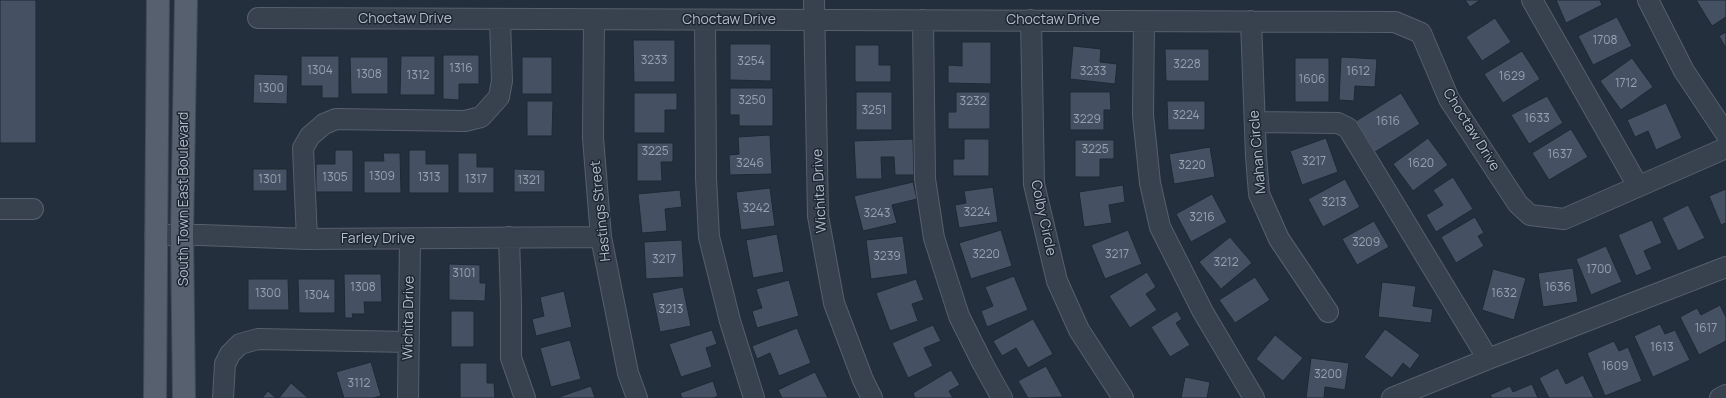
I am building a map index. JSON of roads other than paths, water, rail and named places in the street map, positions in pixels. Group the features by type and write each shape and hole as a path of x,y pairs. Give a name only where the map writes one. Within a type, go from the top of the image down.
{"main road":[{"name":"South Town East Boulevard","path":"155,398 155,235 158,0"},
{"name":"South Town East Boulevard","path":"184,398 182,234 186,0"}],"street":[{"name":"Wichita Drive","path":"814,0 818,216 834,303 863,380 872,398"},
{"path":"1532,0 1638,186"},
{"path":"1648,0 1684,70 1726,134"},
{"name":"Choctaw Drive","path":"258,18 1395,22 1421,33 1449,99 1518,204 1530,215 1564,219 1726,148"},
{"path":"307,239 303,148 310,136 324,124 336,119 465,122 481,117 498,97 502,81 500,20"},
{"name":"Hastings Street","path":"594,20 593,138 601,236 628,372 637,398"},
{"path":"705,20 706,178 709,237 730,320 754,398"},
{"path":"923,20 925,179 934,238 959,316 1002,398"},
{"name":"Colby Circle","path":"1031,20 1034,184 1057,281 1079,330 1123,398"},
{"path":"1144,21 1143,115 1150,183 1160,227 1203,312 1254,398"},
{"name":"Mahan Circle","path":"1251,21 1255,122 1260,194 1279,239 1328,312"},
{"path":"1255,122 1338,124 1348,128 1488,359"},
{"path":"0,209 33,209"},
{"name":"Farley Drive","path":"155,235 182,234 307,239 601,236"},
{"name":"Wichita Drive","path":"408,398 410,238"},
{"path":"509,238 512,302 511,358 525,398"},
{"path":"1392,398 1488,359 1726,267"},
{"path":"223,398 225,364 230,354 240,344 258,339 409,342"},
{"path":"1720,398 1726,396"}]}
